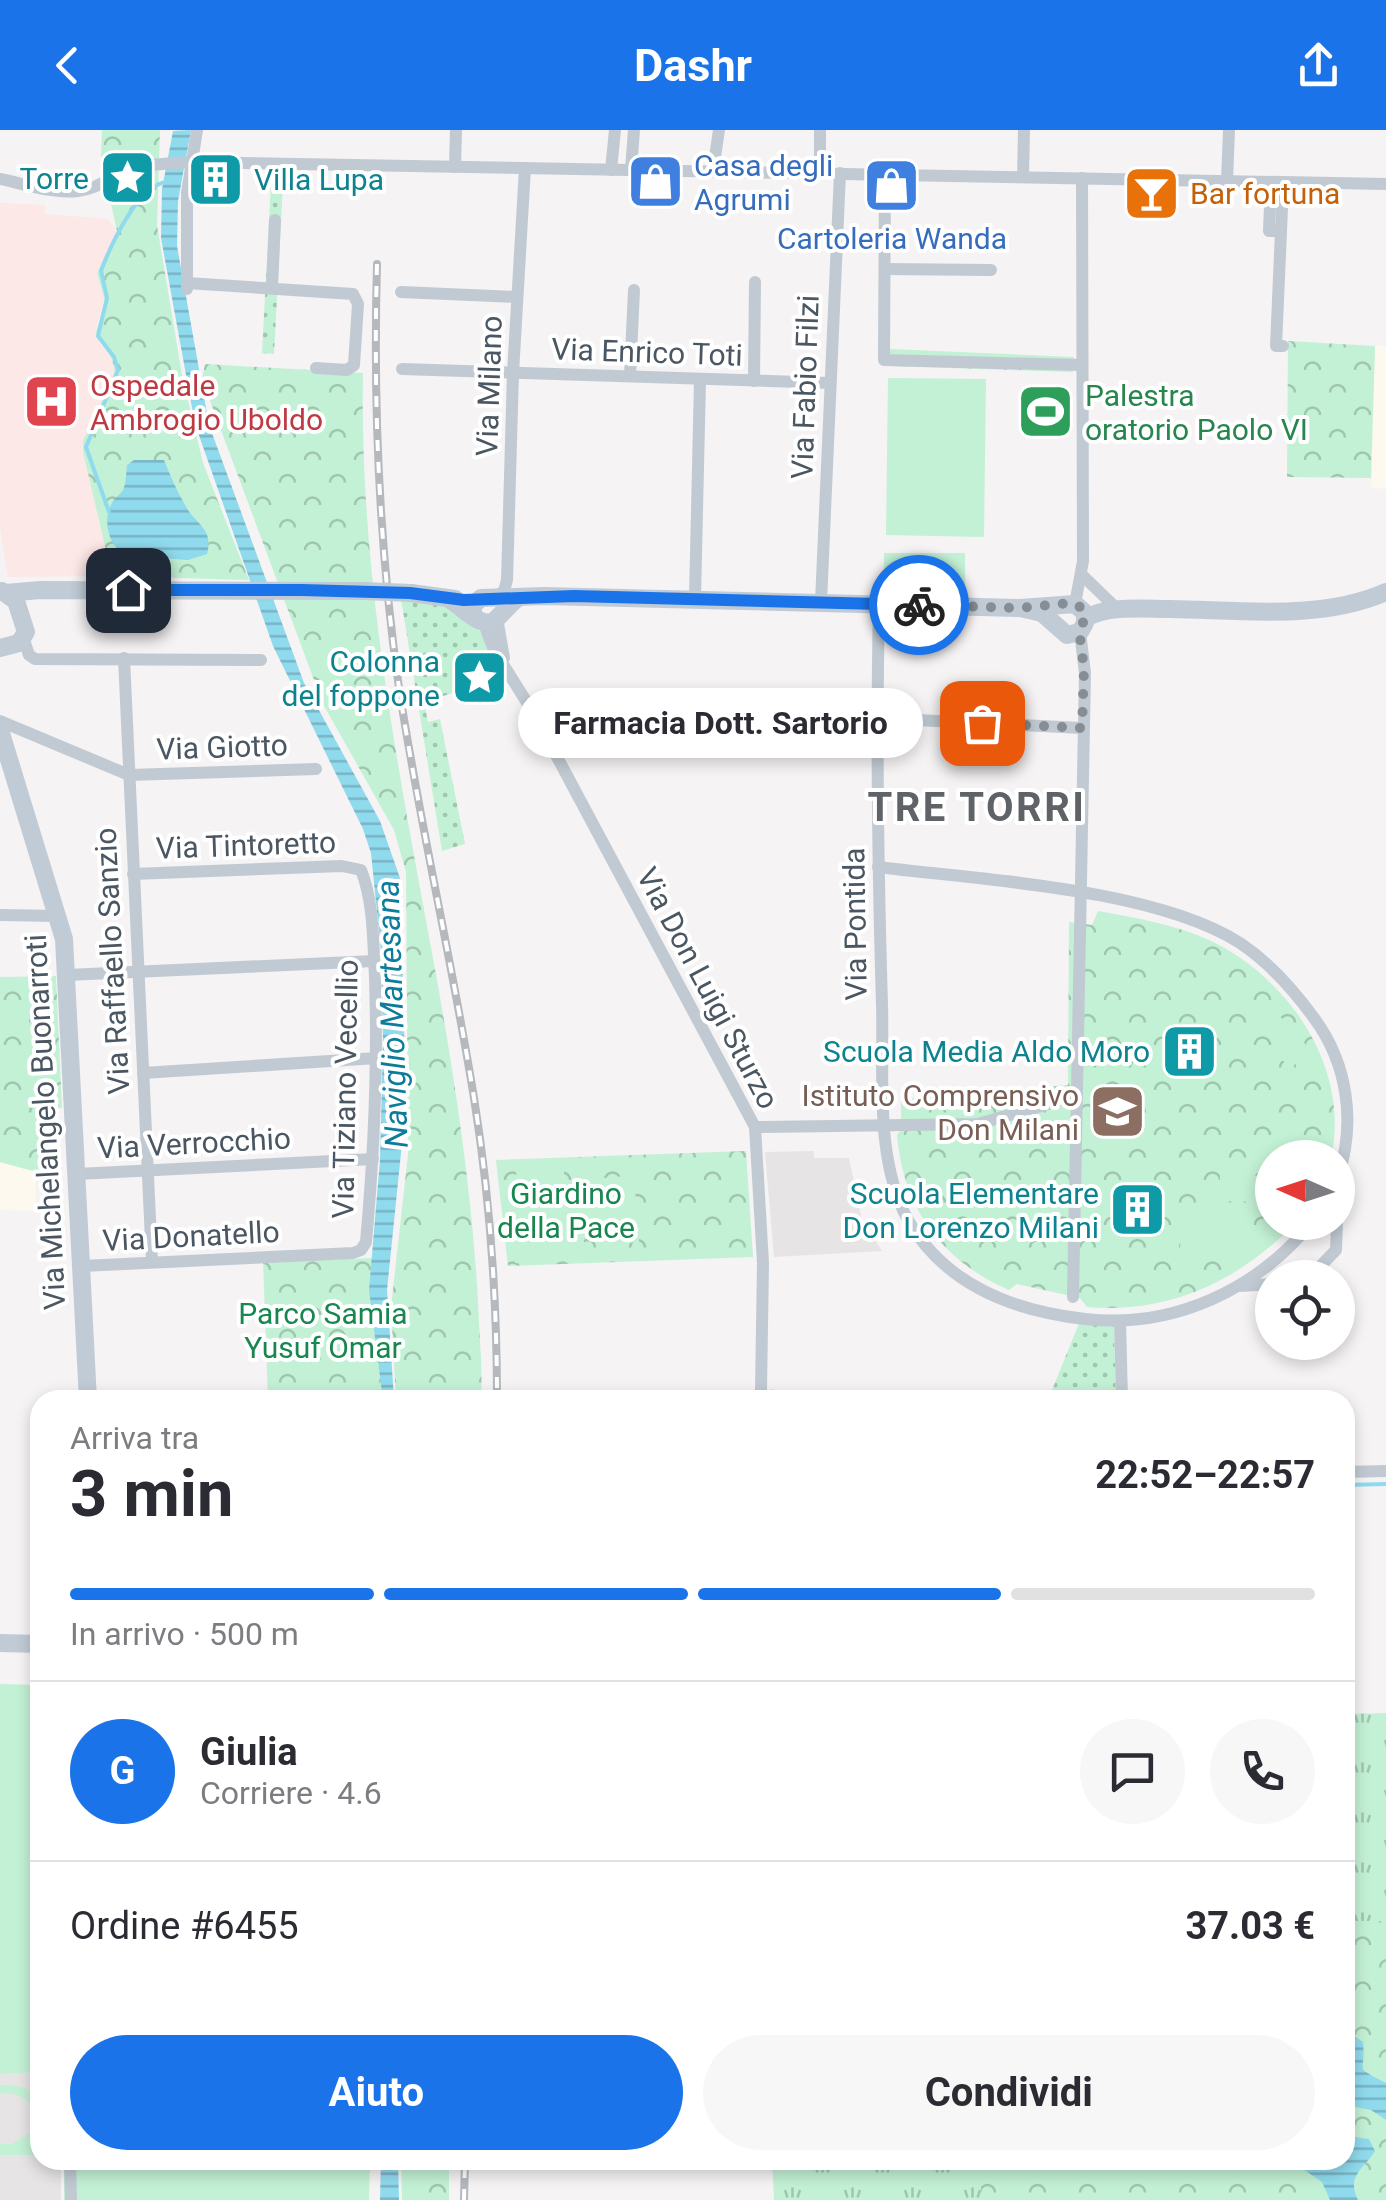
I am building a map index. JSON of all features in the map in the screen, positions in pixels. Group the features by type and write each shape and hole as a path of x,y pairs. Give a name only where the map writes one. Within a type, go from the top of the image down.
{"street":[{"path":"197,130 186,208 187,286 348,291 355,296 358,307 354,365 347,370 316,368"},
{"path":"454,167 456,130"},
{"path":"611,170 615,130"},
{"path":"631,170 634,130"},
{"path":"712,171 719,130"},
{"path":"820,130 820,173"},
{"path":"1023,176 1024,130"},
{"path":"1228,130 1228,182"},
{"path":"0,179 46,189 81,191 127,170 192,162 1386,184"},
{"name":"Via Milano","path":"487,612 507,580 513,373 525,168"},
{"name":"Via Fabio Filzi","path":"822,602 840,174"},
{"path":"885,174 884,360 1082,365"},
{"path":"1073,1297 1082,694 1072,617 1082,575 1082,178"},
{"path":"1277,183 1269,230 1281,231 1276,346 1282,346"},
{"path":"272,288 275,220"},
{"path":"885,270 991,270"},
{"path":"754,381 755,282"},
{"path":"630,376 634,290"},
{"path":"400,292 518,297"},
{"name":"Via Enrico Toti","path":"402,370 830,383"},
{"path":"695,598 703,380"},
{"path":"1082,575 1113,605"},
{"path":"261,660 32,658 24,640 26,632 8,597 40,590 363,591 447,598 487,612 519,597 1020,608 1072,617 1134,608"},
{"path":"1072,617 1113,605 1306,610 1383,595"},
{"name":"Via Pontida","path":"879,604 876,718 884,1124 889,1169 904,1212 926,1246 954,1274 1012,1304 1078,1318 1120,1321 1172,1314 1238,1286"},
{"name":"Via Don Luigi Sturzo","path":"487,612 506,670 534,712 755,1127 765,1390"},
{"path":"2,650 24,640"},
{"name":"Via Raffaello Sanzio","path":"124,658 152,1262"},
{"path":"534,712 876,718 1082,728"},
{"path":"0,721 129,775"},
{"name":"Via Michelangelo Buonarroti","path":"0,730 59,916 67,975 88,1390"},
{"name":"Via Giotto","path":"129,775 316,769"},
{"name":"Via Tintoretto","path":"134,874 342,866 360,870"},
{"path":"878,868 1079,893 1202,924 1246,948 1285,981 1322,1030 1340,1067 1348,1116 1344,1140"},
{"name":"Via Tiziano Vecellio","path":"360,870 368,902 374,961 377,1058 373,1159 366,1242 361,1250"},
{"path":"0,915 59,916"},
{"path":"67,975 374,961"},
{"path":"142,1073 377,1058"},
{"path":"755,1127 978,1124 1076,1096"},
{"name":"Via Verrocchio","path":"77,1174 373,1159"},
{"path":"1238,1286 1294,1240"},
{"name":"Via Donatello","path":"82,1266 361,1250"},
{"path":"1238,1286 1255,1285"},
{"path":"1120,1321 1122,1390"},
{"path":"1355,1463 1386,1463"},
{"path":"1355,1472 1386,1471"},
{"path":"0,1643 30,1644"},
{"path":"70,2170 71,2200"}],"shaded area":[{"name":"Ospedale Ambrogio Uboldo","path":"0,203 45,205 45,214 108,219 117,231 97,273 105,297 96,328 115,374 82,447 112,576 8,577 0,528"},
{"path":"1375,346 1386,346 1386,489 1371,488"},
{"path":"814,1151 814,1158 849,1158 862,1220 882,1251 774,1257 765,1152"},
{"path":"0,1162 36,1172 35,1211 0,1210"},
{"path":"30,2072 30,2170 61,2170 61,2200 0,2200 0,2074"}],"green space":[{"path":"102,130 160,130 157,225 182,375 203,463 249,580 112,576 83,452 83,441 115,374 112,359 96,332 105,301 97,273 117,231 101,158"},
{"path":"271,183 283,184 274,354 262,353"},
{"path":"1288,341 1375,346 1371,478 1287,477"},
{"path":"890,349 1074,357 1073,372 890,366"},
{"path":"205,364 363,373 364,450 375,602 396,754 462,1140 472,1221 481,1390 395,1390 391,1307 408,1155 406,872 394,830 323,704 202,379"},
{"path":"888,378 986,379 984,537 886,535"},
{"path":"884,553 965,553 965,588 884,588"},
{"path":"401,599 438,602 459,611 484,638 490,660 485,683 424,702 428,722 440,719 465,844 442,851"},
{"name":"Istituto Comprensivo Don Milani","path":"1098,911 1155,922 1196,934 1238,956 1265,977 1308,1029 1332,1091 1333,1140 1255,1140 1255,1240 1278,1240 1226,1277 1174,1299 1147,1305 1087,1307 1080,1298 1017,1284 1009,1290 964,1264 930,1229 917,1208 901,1161 897,1135 901,1130 901,1099 1068,1085 1069,922 1092,925"},
{"path":"56,976 62,1108 38,1109 40,1173 0,1162 0,977"},
{"path":"1265,1000 1308,1047 1301,1051 1293,1068 1283,1061 1276,1046 1294,1042 1260,1004"},
{"name":"Giardino della Pace","path":"746,1151 753,1257 508,1266 496,1160"},
{"path":"564,1167 564,1192 517,1193 516,1168"},
{"path":"634,1175 639,1242 600,1246 595,1179"},
{"path":"1220,1175 1255,1176 1255,1202 1220,1201"},
{"path":"582,1211 585,1259 515,1263 512,1215"},
{"path":"1181,1215 1254,1217 1253,1256 1180,1254"},
{"name":"Parco Samia Yusuf Omar","path":"379,1258 383,1390 268,1390 263,1261"},
{"path":"1080,1321 1114,1323 1116,1390 1052,1390"},
{"path":"0,1684 30,1685 30,2072 0,2074"},
{"path":"1386,1713 1386,2200 774,2200 772,2170 1355,2170 1355,1714"},
{"path":"1355,1921 1386,1921 1386,2200 981,2200 981,2170 1355,2170"},
{"path":"0,2085 26,2088 30,2091 30,2105 18,2095 0,2093"},
{"path":"30,2133 30,2155 0,2155 0,2144 12,2144"},
{"path":"64,2170 370,2170 369,2200 64,2200"},
{"path":"401,2170 449,2170 449,2200 402,2200"}],"water":[{"name":"Naviglio Martesana","path":"191,130 178,201 177,246 209,425 304,683 380,821 400,878 406,1104 387,1290 393,1390 382,1390 369,1290 380,1160 383,1040 381,951 371,853 363,829 273,646 195,424 161,238 162,189 173,131"},
{"path":"134,460 164,460 189,512 206,532 207,554 188,560 125,555 114,545 107,524 109,509 123,490 127,465"},
{"path":"1355,2037 1363,2042 1365,2071 1386,2083 1386,2120 1371,2110 1355,2107"},
{"path":"1355,2137 1369,2139 1375,2151 1355,2178 1358,2200 1330,2200 1322,2182 1304,2170 1355,2170"},
{"path":"381,2170 398,2170 399,2200 380,2200"}],"waterway":[{"path":"109,512 86,447 118,370 114,357 98,336 107,298 101,271 136,205 156,185 167,182"},
{"path":"1355,1485 1386,1484"}],"railway":[{"path":"377,264 379,476 392,635 407,739 480,1136 492,1249 497,1390"},
{"path":"464,2200 465,2170"}],"way so far":[{"path":"919,605 1020,608 1070,603 1085,613 1080,632 1084,669 1082,728 982,723"}],"place":[{"name":"Torre","path":"128,178"},
{"name":"Villa Lupa","path":"215,179"},
{"name":"Casa degli Agrumi","path":"655,182"},
{"name":"Cartoleria Wanda","path":"892,186"},
{"name":"Bar fortuna","path":"1151,193"},
{"name":"Ospedale Ambrogio Uboldo","path":"51,402"},
{"name":"Palestra oratorio Paolo VI","path":"1046,412"},
{"name":"Colonna del foppone","path":"479,678"},
{"name":"Farmacia Dott. Sartorio","path":"982,723"},
{"name":"Scuola Media Aldo Moro","path":"1189,1051"},
{"name":"Istituto Comprensivo Don Milani","path":"1118,1112"},
{"name":"Scuola Elementare Don Lorenzo Milani","path":"1138,1210"}],"district":[{"name":"TRE TORRI","path":"977,807"}],"route":[{"path":"128,590 410,593 464,600 574,596 919,605"}]}
